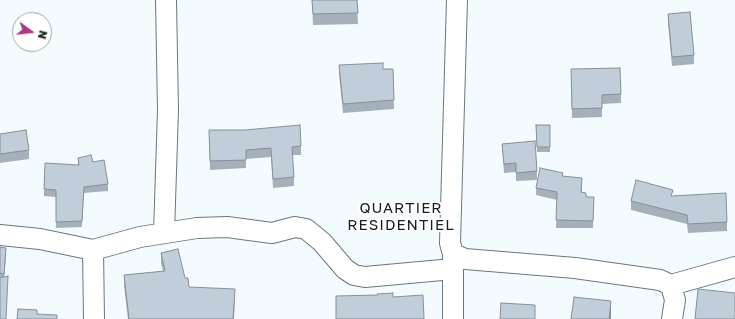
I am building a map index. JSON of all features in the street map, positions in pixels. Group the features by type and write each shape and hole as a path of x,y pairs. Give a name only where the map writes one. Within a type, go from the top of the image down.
{"street":[{"path":"164,232 168,110 166,0"},
{"path":"453,319 453,262 450,242 457,0"},
{"path":"0,235 40,240 93,250 140,237 197,228 227,227 272,233 295,227 306,229 322,242 345,269 354,275 365,277 465,259 575,268 660,280 671,285 735,267"},
{"path":"93,250 94,319"},
{"path":"671,285 675,300 672,319"}],"building":[{"path":"312,0 357,0 358,13 313,14"},
{"path":"690,12 694,55 672,57 668,14"},
{"path":"383,63 383,69 393,69 394,100 343,104 339,65"},
{"path":"620,68 621,94 602,95 602,108 572,109 571,69"},
{"path":"300,125 301,146 292,147 294,177 273,179 271,148 246,150 246,160 210,161 209,130 245,130"},
{"path":"536,125 550,125 550,147 537,147"},
{"path":"26,130 29,150 0,154 0,134"},
{"path":"535,141 537,171 516,173 516,163 504,164 502,144"},
{"path":"91,155 93,162 104,160 108,184 84,187 82,221 56,222 56,190 44,189 45,163 79,165 78,158"},
{"path":"540,168 563,173 562,176 582,178 581,192 586,193 586,197 594,197 593,221 556,220 557,192 536,188"},
{"path":"636,180 673,190 671,196 726,193 727,222 688,224 687,215 631,201"},
{"path":"0,247 6,248 4,274 0,273"},
{"path":"178,249 185,278 188,278 189,287 235,289 233,319 129,319 124,275 165,271 161,253"},
{"path":"8,276 6,319 0,319 0,278"},
{"path":"698,289 735,293 735,319 695,319"},
{"path":"393,293 393,297 423,295 424,319 336,319 336,296 378,295 377,294"},
{"path":"574,297 611,301 609,319 571,319"},
{"path":"501,303 535,305 535,319 500,319"},
{"path":"18,309 37,310 37,314 57,315 57,319 17,319"}],"district":[{"name":"QUARTIER RESIDENTIEL","path":"401,216"}]}
